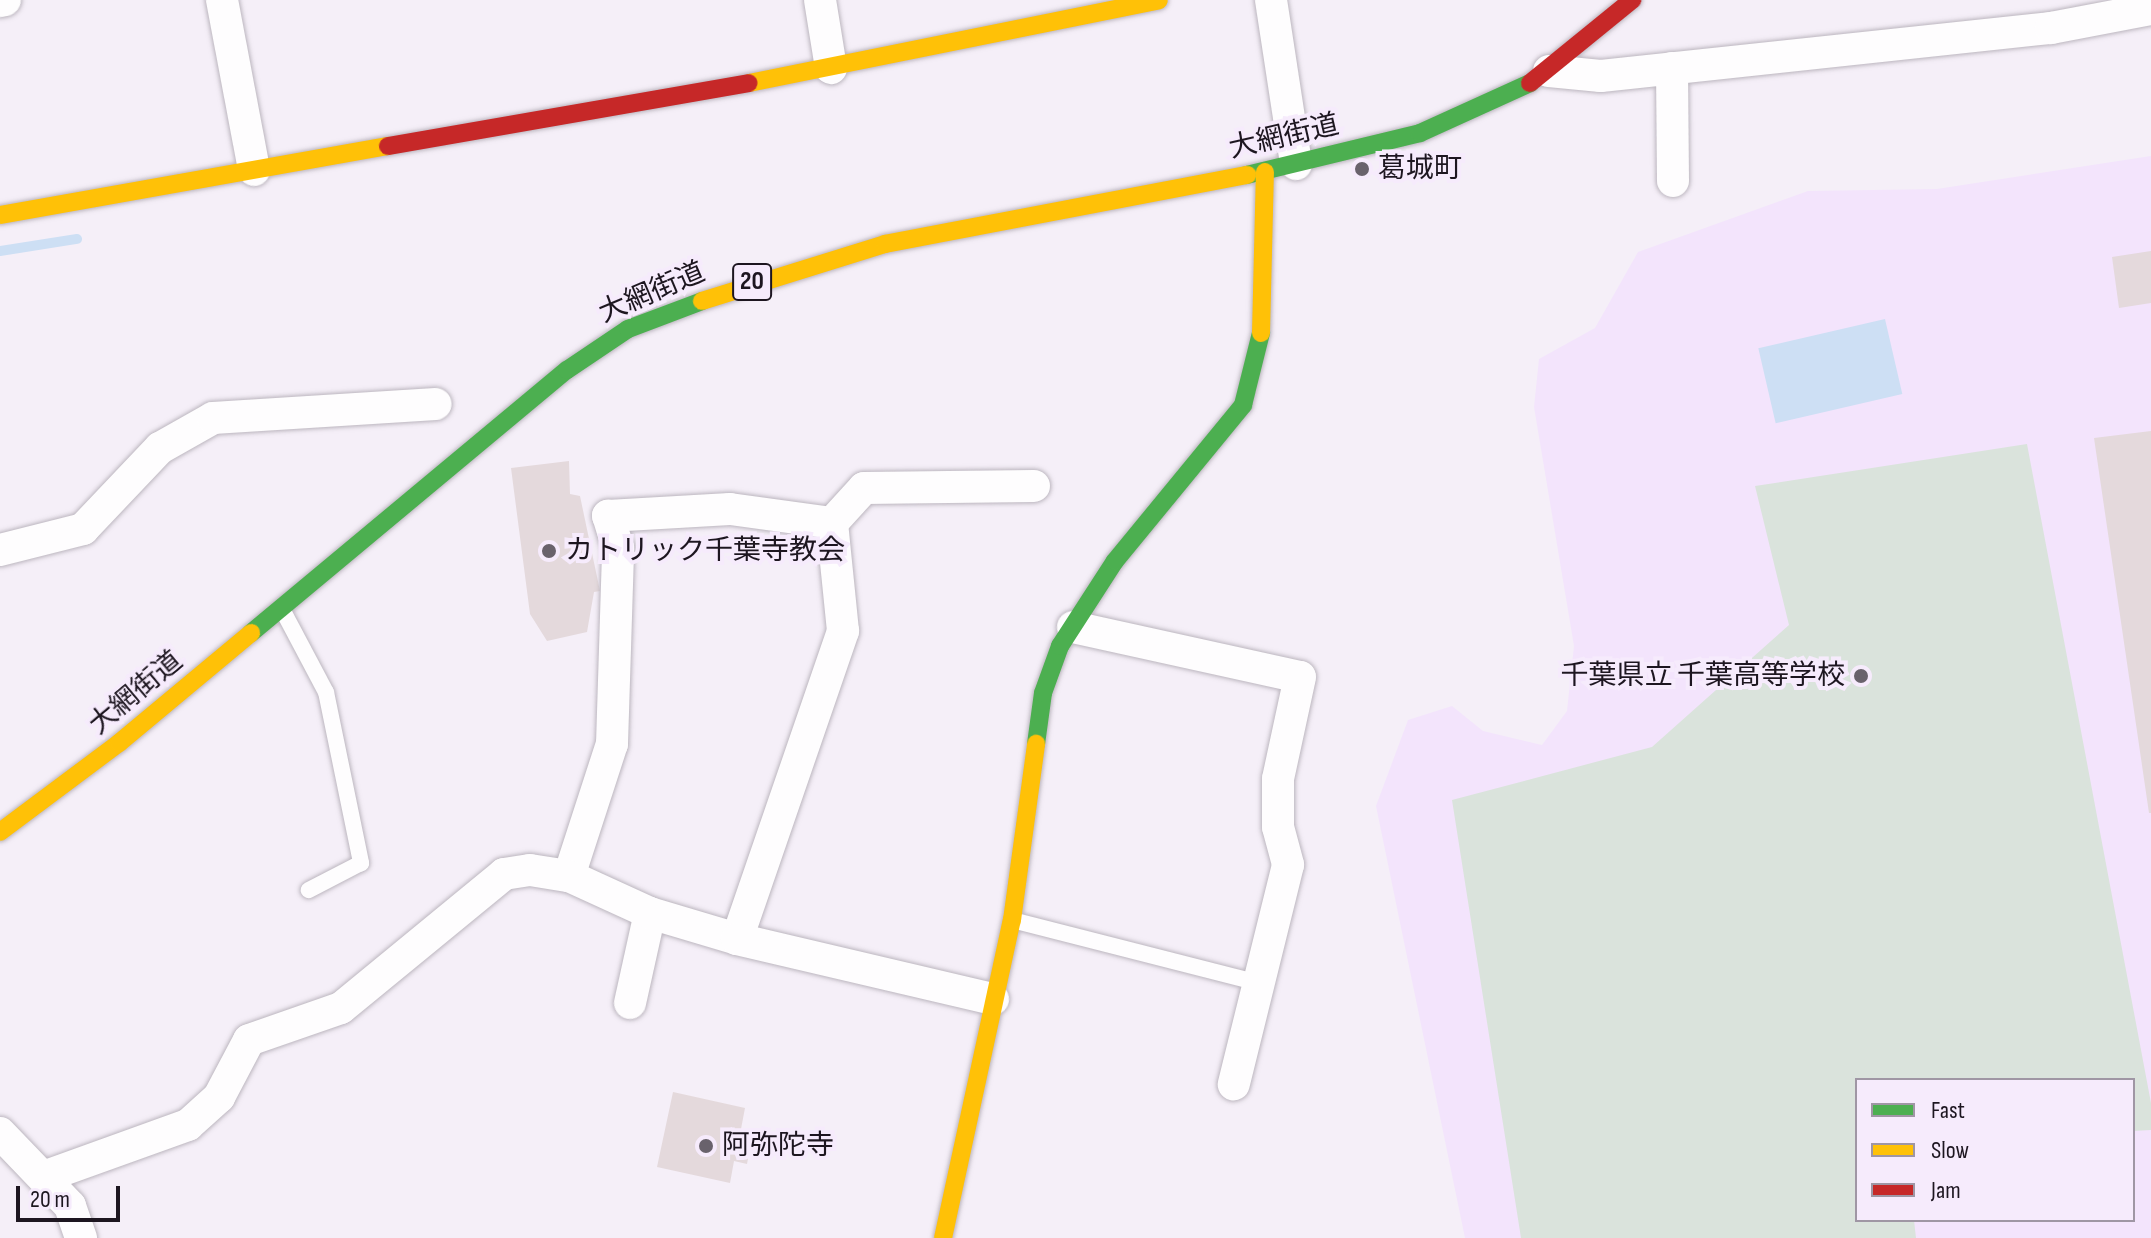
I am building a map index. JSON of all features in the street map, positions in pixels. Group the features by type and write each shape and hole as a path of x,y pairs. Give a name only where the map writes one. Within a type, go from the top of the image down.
{"street":[{"path":"222,0 254,170"},
{"path":"820,0 831,68"},
{"path":"0,215 831,68 1159,0"},
{"path":"943,1238 1012,920 1043,693 1060,646 1115,561 1243,405 1261,335 1280,168 1271,0"},
{"name":"大網街道","path":"0,832 107,753 567,370 628,329 759,280 885,244 1280,168 1464,118 1549,71 1632,0"},
{"path":"1549,71 1576,77 1672,68 2051,28 2151,9"},
{"path":"1672,68 1673,181"},
{"path":"2,541 83,529 160,448 213,418 436,404"},
{"path":"737,939 843,631 832,523 864,488 1034,486"},
{"path":"569,876 612,744 618,548 608,516 730,509 832,523"},
{"path":"1073,627 1300,677 1278,779 1278,827 1288,865 1234,1084"},
{"path":"46,1176 188,1125 219,1097 249,1040 341,1008 408,958 484,886 504,874 530,870 569,876 650,913 737,939 993,999"},
{"path":"630,1003 650,913"},
{"path":"0,1133 46,1176 70,1206 81,1238"}],"lane":[{"path":"281,608 326,692 361,863 309,890"},
{"path":"1012,920 1259,983"}],"shaded area":[{"name":"千葉県立 千葉高等学校","path":"2151,156 2151,1238 1465,1238 1376,806 1408,720 1452,706 1483,731 1542,745 1567,711 1574,646 1534,407 1539,359 1595,328 1638,252 1808,191 1937,189"},
{"path":"2027,444 2151,1103 2151,1130 2135,1131 2135,1078 1855,1078 1855,1222 1914,1222 1916,1238 1521,1238 1452,800 1652,747 1789,625 1755,486"}],"water":[{"path":"1885,319 1902,394 1776,423 1758,348"}],"building":[{"path":"2151,251 2151,303 2119,308 2112,257"},
{"path":"2151,431 2151,813 2149,813 2094,438"},
{"path":"569,461 570,494 580,496 600,591 594,592 587,632 547,641 530,614 511,468"},
{"name":"阿弥陀寺","path":"673,1092 745,1108 741,1129 753,1131 747,1164 734,1161 730,1183 657,1167"}],"waterway":[{"path":"0,251 77,239"}],"traffic: fast":[{"path":"1247,175 1420,133 1530,83"},
{"path":"251,633 567,370 628,329 702,301"},
{"path":"1036,744 1043,693 1060,646 1115,561 1243,405 1261,333"}],"traffic: slow":[{"path":"749,83 1159,0"},
{"path":"0,215 388,146"},
{"path":"1261,333 1265,172"},
{"path":"702,301 885,244 1247,175"},
{"path":"0,832 119,743 251,633"},
{"path":"943,1238 1012,920 1036,744"}],"traffic: jam":[{"path":"1530,83 1632,0"},
{"path":"388,146 749,83"}],"place":[{"name":"葛城町","path":"1362,169"},
{"name":"カトリック千葉寺教会","path":"549,551"},
{"name":"千葉県立 千葉高等学校","path":"1861,676"},
{"name":"阿弥陀寺","path":"706,1146"}]}
